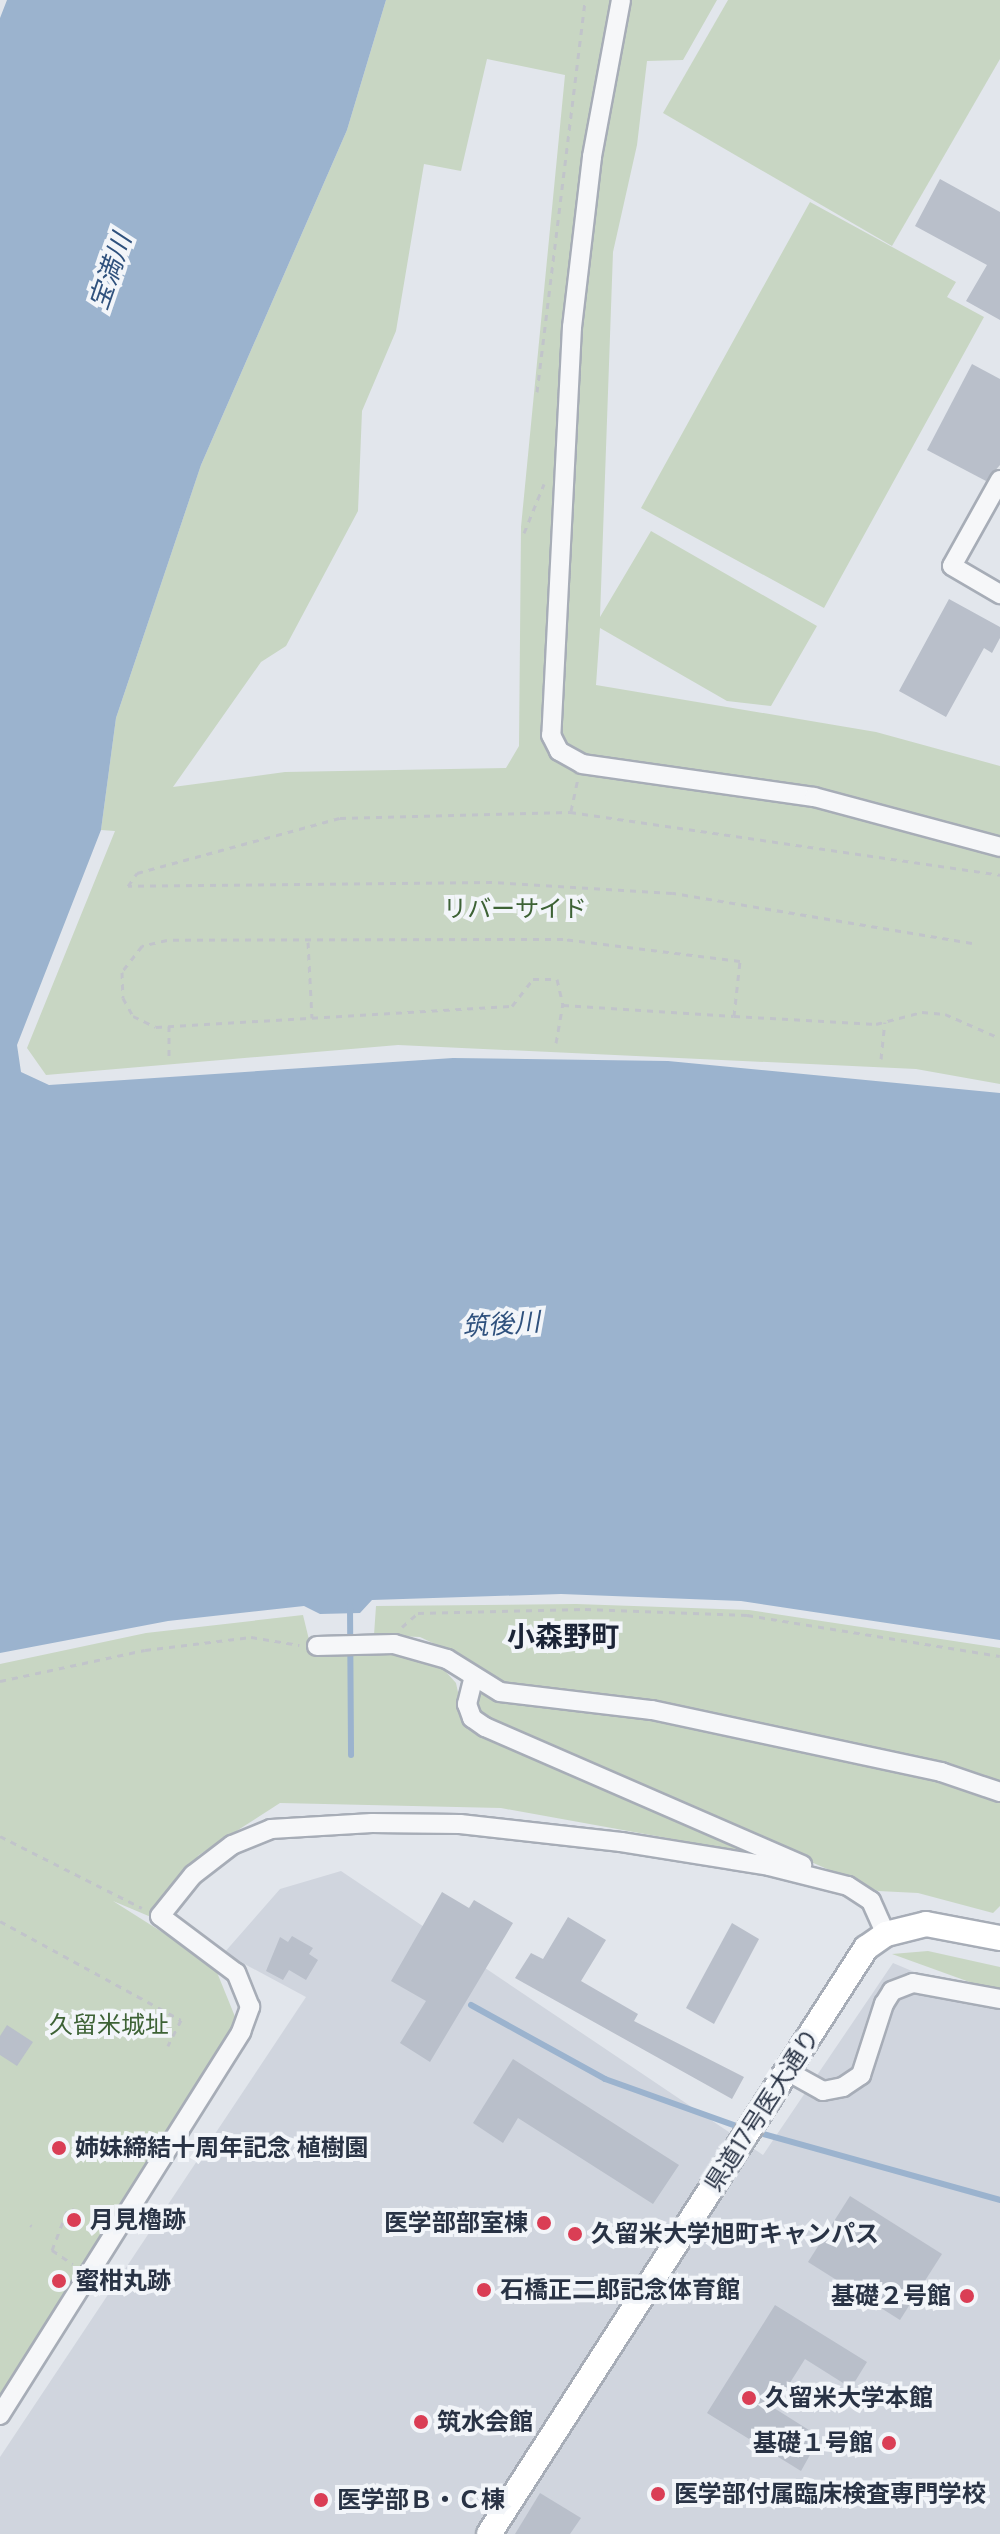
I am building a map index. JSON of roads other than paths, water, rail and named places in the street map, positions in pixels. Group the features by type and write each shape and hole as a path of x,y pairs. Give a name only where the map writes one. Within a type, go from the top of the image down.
{"main road":[{"path":"886,1934 926,1924 1000,1938"},
{"name":"県道17号医大通り","path":"489,2534 866,1948 886,1934"}],"street":[{"path":"621,0 588,184 566,432 551,735 559,751 582,764 814,797 1000,847"},
{"path":"1000,480 952,566 1000,594"},
{"path":"317,1646 394,1644 447,1659 473,1680 500,1692 652,1710 941,1772 1000,1792"},
{"path":"473,1680 467,1704 472,1718 485,1727 871,1901 886,1934"},
{"path":"0,2415 241,2032 250,2007 236,1973 160,1916 193,1875 232,1845 271,1829 357,1823 460,1824 621,1842 822,1878"},
{"path":"787,2071 823,2091 843,2087 861,2075 884,2004 892,1991 913,1983 1000,1999"}],"water":[{"path":"7,0 386,0 347,130 201,465 116,718 101,830 17,1045 21,1072 49,1085 453,1058 668,1061 1000,1093 1000,1640 741,1601 561,1594 372,1600 360,1613 320,1614 304,1606 168,1621 0,1653 0,18"}],"waterway":[{"path":"350,1606 351,1755"},
{"path":"471,2005 605,2079 742,2128"},
{"path":"753,2131 1000,2200"}],"place":[{"name":"姉妹締結十周年記念 植樹園","path":"59,2148"},
{"name":"月見櫓跡","path":"74,2220"},
{"name":"医学部部室棟","path":"544,2223"},
{"name":"久留米大学旭町キャンパス","path":"575,2234"},
{"name":"蜜柑丸跡","path":"59,2281"},
{"name":"石橋正二郎記念体育館","path":"484,2290"},
{"name":"基礎２号館","path":"967,2296"},
{"name":"久留米大学本館","path":"749,2398"},
{"name":"筑水会館","path":"421,2422"},
{"name":"基礎１号館","path":"889,2443"},
{"name":"医学部付属臨床検査専門学校","path":"658,2494"},
{"name":"医学部Ｂ・Ｃ棟","path":"321,2500"}],"district":[{"name":"小森野町","path":"563,1637"}],"water label":[{"name":"宝満川","path":"111,272"},
{"name":"筑後川","path":"501,1325"}],"park label":[{"name":"リバーサイド","path":"515,909"},
{"name":"久留米城址","path":"109,2025"}]}
